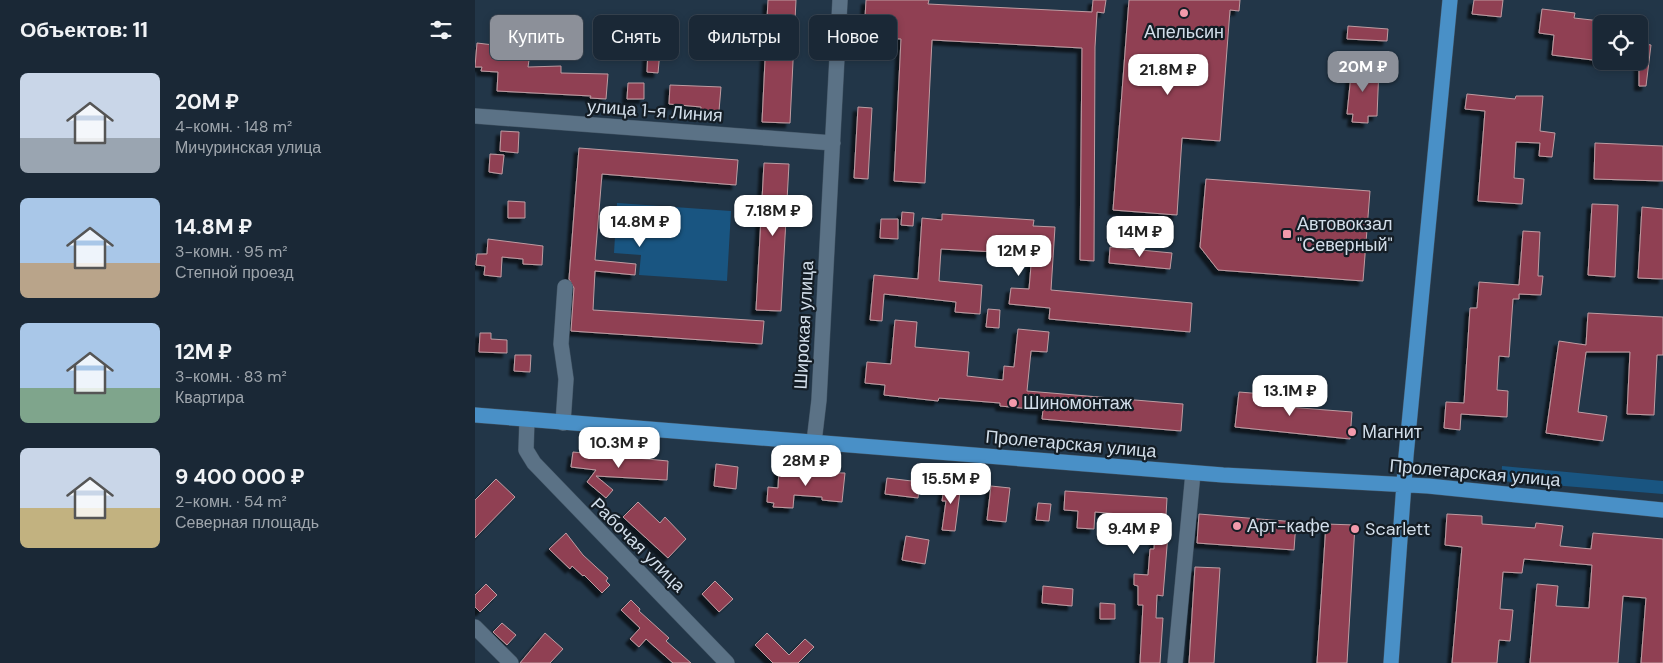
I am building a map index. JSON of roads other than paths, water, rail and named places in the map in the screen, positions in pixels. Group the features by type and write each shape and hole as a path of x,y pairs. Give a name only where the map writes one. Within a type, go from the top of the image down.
{"main road":[{"path":"1391,663 1430,189 1450,0"},
{"name":"Пролетарская улица","path":"475,415 1193,473 1405,485 1663,510"}],"street":[{"name":"Широкая улица","path":"815,442 819,400 840,0"},
{"name":"улица 1-я Линия","path":"475,116 833,143"},
{"path":"563,423 566,379 561,344 565,287"},
{"name":"Рабочая улица","path":"527,419 527,450 534,463 727,663"},
{"path":"1175,663 1193,473"},
{"path":"475,627 511,663"}],"place":[{"name":"Апельсин","path":"1184,13"},
{"name":"Автовокзал \"Северный\"","path":"1287,234"},
{"name":"Шиномонтаж","path":"1013,403"},
{"name":"Магнит","path":"1352,432"},
{"name":"Арт-кафе","path":"1237,526"},
{"name":"Scarlett","path":"1355,529"}]}
